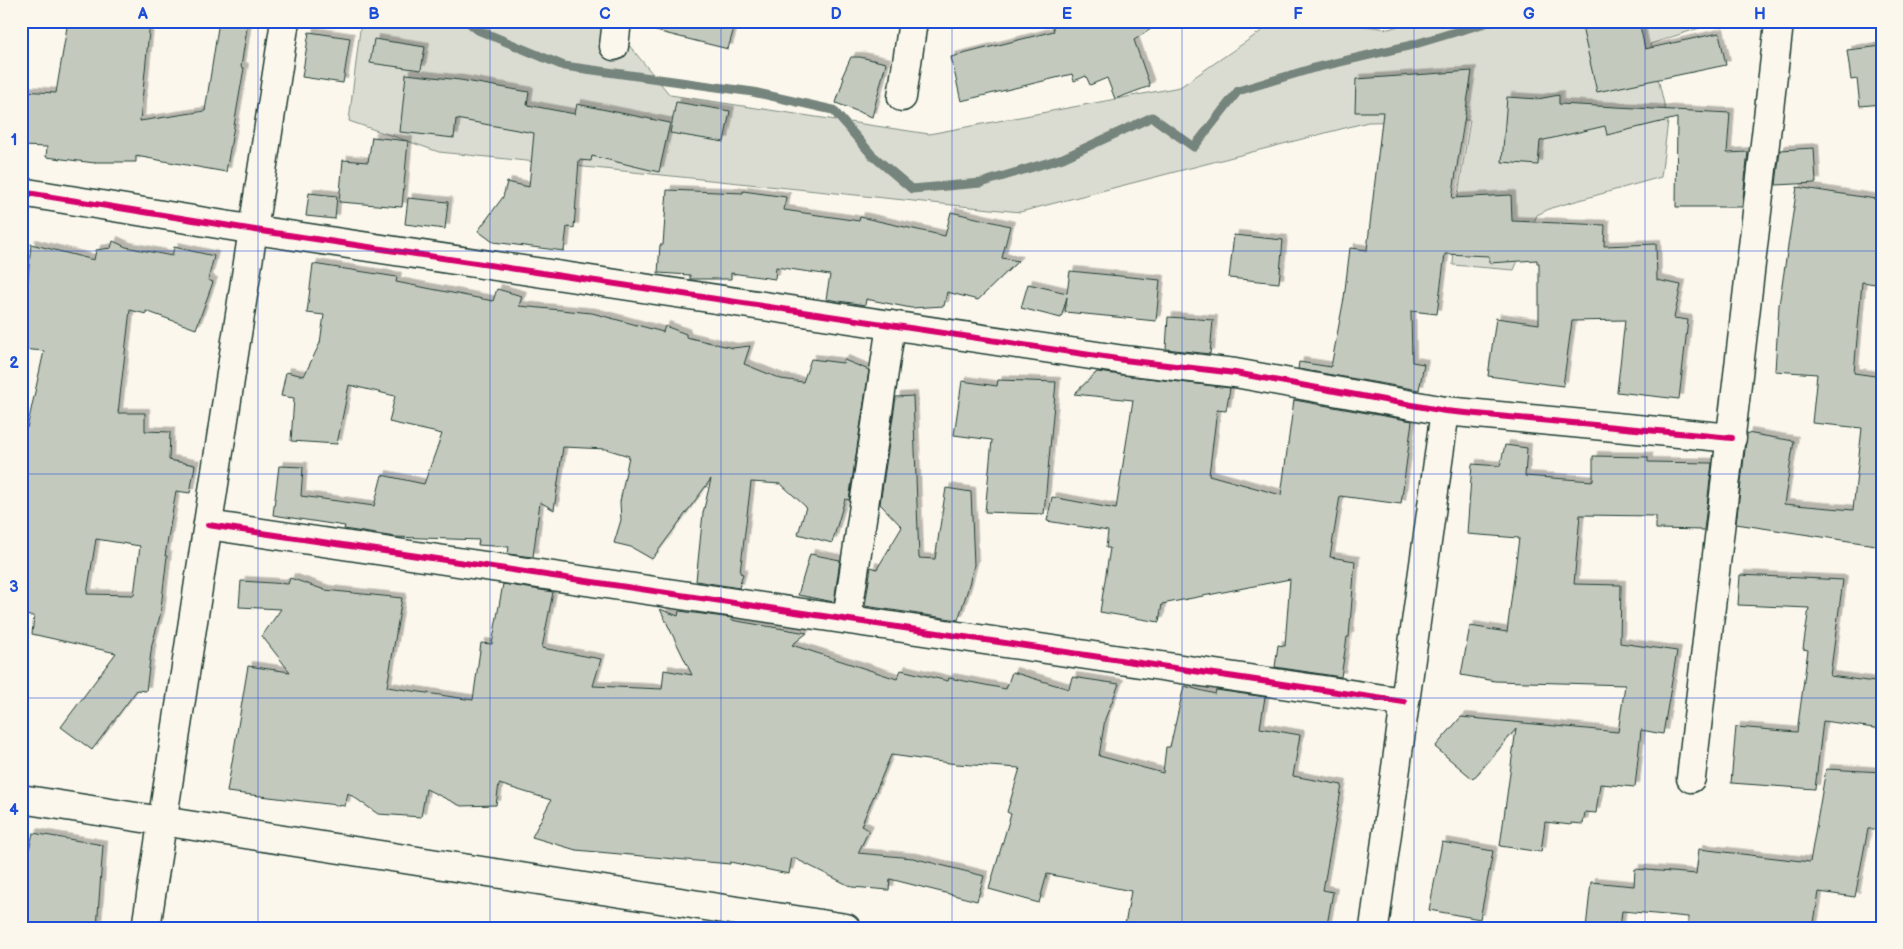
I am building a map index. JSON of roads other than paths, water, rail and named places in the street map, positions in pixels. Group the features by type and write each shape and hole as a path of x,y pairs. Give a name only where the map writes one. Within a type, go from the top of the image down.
{"street":[{"path":"146,928 286,21"},
{"path":"902,97 913,21"},
{"path":"1691,778 1778,32"},
{"path":"21,192 255,230 1124,360 1236,373 1445,411 1732,438"},
{"path":"847,618 891,325"},
{"path":"1374,928 1445,411"},
{"path":"208,525 847,618 1404,702"},
{"path":"21,799 846,928"}],"waterway":[{"path":"467,21 478,30 564,66 753,92 833,110 872,155 912,189 981,183 1063,158 1152,117 1194,147 1238,91 1314,68 1412,45 1492,21"}]}
